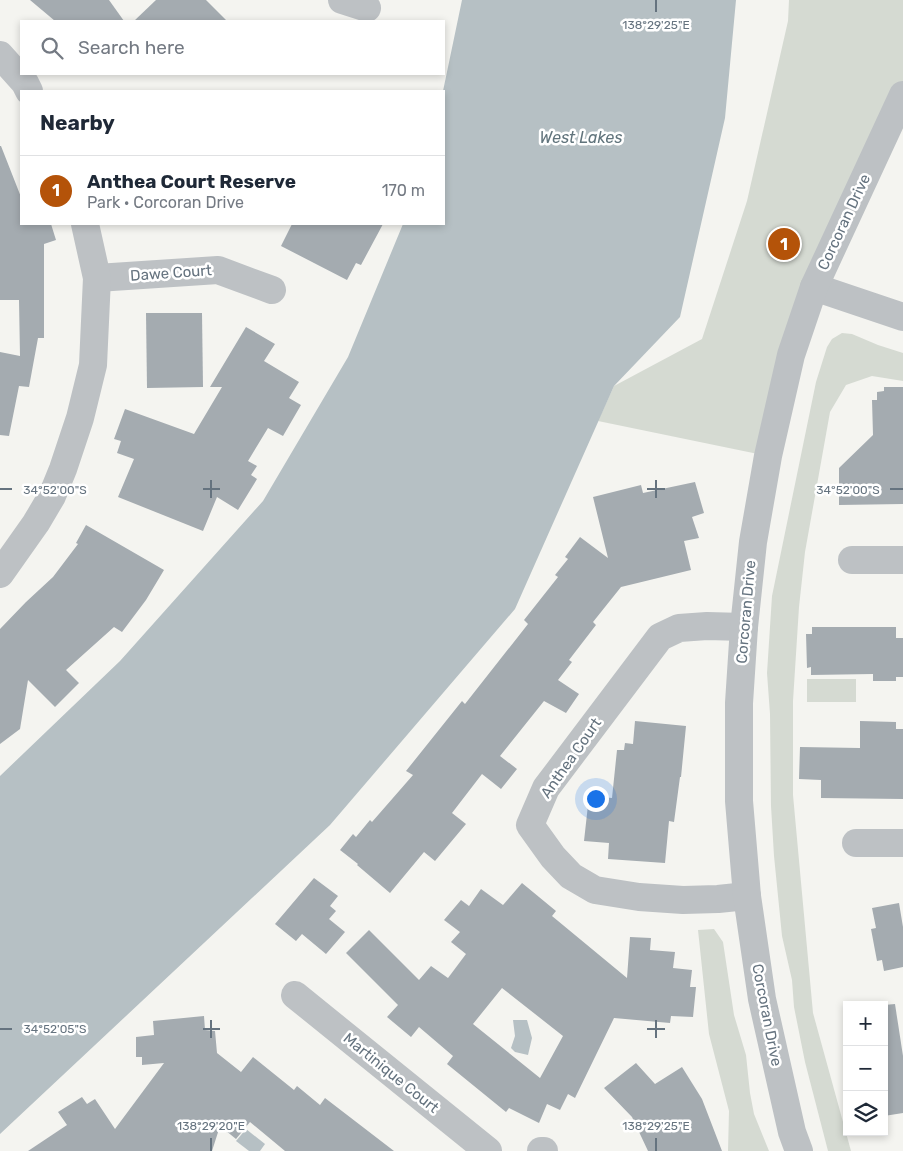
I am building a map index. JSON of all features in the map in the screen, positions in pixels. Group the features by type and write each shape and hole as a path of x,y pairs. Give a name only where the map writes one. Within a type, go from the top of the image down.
{"street":[{"path":"0,55 25,83 28,90"},
{"name":"Corcoran Drive","path":"799,1151 792,1132 762,999 747,896 739,791 739,703 744,627 753,542 768,456 791,355 814,287 903,95"},
{"path":"0,574 36,524 52,496 63,470 80,418 92,365 97,278 85,225"},
{"name":"Dawe Court","path":"97,278 218,270 272,290"},
{"path":"814,287 903,317"},
{"path":"852,560 903,560"},
{"name":"Anthea Court","path":"744,627 707,626 679,628 660,636 546,788 530,825 553,857 571,876 595,890 639,897 683,900 747,896"},
{"path":"856,842 903,843"},
{"name":"Martinique Court","path":"295,995 488,1151"}],"shaded area":[{"path":"789,0 903,0 903,95 814,287 768,456 598,421 614,386 702,339 747,201 788,21"},
{"path":"842,333 852,334 903,353 903,381 872,376 846,385 830,412 805,552 799,607 793,701 793,795 813,1013 843,1122 843,1136 847,1136 851,1151 828,1151 805,1062 794,1007 792,980 782,936 774,856 767,673 772,596 816,382 827,347 832,339"},
{"path":"807,679 856,679 856,702 807,702"},
{"path":"714,929 723,942 734,1015 746,1055 754,1114 769,1151 728,1151 729,1111 709,1034 698,930"}],"water":[{"name":"West Lakes","path":"462,0 736,0 725,118 680,317 614,386 515,609 330,825 0,1134 0,776 120,661 263,501 348,357 403,225 445,225 445,90 443,90"},
{"path":"513,1020 527,1020 532,1038 528,1055 515,1052 511,1048 515,1036"},
{"path":"246,1129 265,1144 260,1151 249,1151 236,1141"}],"building":[{"path":"30,0 109,0 123,20 54,20"},
{"path":"156,0 206,0 226,20 135,20"},
{"path":"1,146 20,194 20,225 51,225 56,240 44,244 44,338 38,338 29,387 19,386 9,436 0,435 0,352 20,356 19,300 0,300"},
{"path":"292,225 382,225 361,265 356,263 347,280 281,246"},
{"path":"146,313 202,313 203,387 147,388"},
{"path":"246,327 275,344 264,361 299,382 289,398 301,405 283,436 268,428 248,461 257,466 251,475 257,479 238,510 217,497 203,531 118,497 134,459 117,453 121,441 114,439 125,409 194,434 222,387 210,387"},
{"path":"884,387 903,387 903,504 839,505 839,468 873,435 872,400 877,400 877,392 884,391"},
{"path":"695,482 704,513 692,517 699,538 684,541 691,570 621,587 593,622 596,625 569,660 572,662 558,680 579,694 566,713 544,701 500,756 517,769 501,789 482,774 452,813 466,824 435,861 424,852 390,893 340,850 353,834 356,837 370,820 372,822 413,775 406,771 462,701 465,704 528,624 524,620 558,577 555,575 568,559 565,557 580,537 608,558 593,497 641,485 643,493"},
{"path":"86,525 164,570 146,600 122,632 114,627 66,670 79,683 55,707 28,680 20,729 0,744 0,629 53,577 78,544 76,543"},
{"path":"812,627 896,627 896,638 903,638 903,677 896,677 896,681 873,681 873,674 811,675 811,667 807,668 806,634 812,634"},
{"path":"635,721 686,726 681,777 674,822 669,821 665,863 608,859 609,843 584,841 589,796 612,798 617,750 624,750 625,743 633,744"},
{"path":"860,721 896,722 896,729 903,729 903,799 821,798 821,780 799,779 800,747 860,748"},
{"path":"314,878 338,896 330,906 336,911 329,919 345,932 326,954 302,934 296,941 275,924"},
{"path":"522,883 556,911 552,916 627,978 630,937 651,938 650,950 675,952 673,968 692,970 690,987 696,987 693,1017 671,1016 670,1023 614,1018 575,1098 568,1094 560,1110 547,1104 539,1123 509,1108 506,1112 447,1064 453,1056 419,1027 411,1037 387,1017 398,1005 346,953 369,930 419,980 431,966 448,978 466,954 451,942 460,932 444,920 461,900 469,906 481,889 503,905","holes":["502,988 563,1036 540,1078 473,1024"]},
{"path":"899,903 903,927 903,967 884,971 882,960 877,961 871,929 876,928 872,908"},
{"path":"895,1004 903,1056 903,1113 888,1115 888,1046 888,1005"},
{"path":"204,1016 205,1030 215,1031 217,1053 241,1072 253,1057 294,1090 297,1086 320,1105 325,1098 394,1151 285,1151 250,1122 236,1139 220,1126 212,1151 28,1151 67,1125 58,1112 82,1097 87,1104 95,1099 115,1129 164,1063 142,1065 142,1057 136,1057 136,1037 154,1035 153,1021"},
{"path":"636,1063 655,1084 682,1067 702,1099 722,1151 648,1151 632,1117 604,1088"}],"place":[{"name":"Anthea Court Reserve","path":"784,244"}]}
